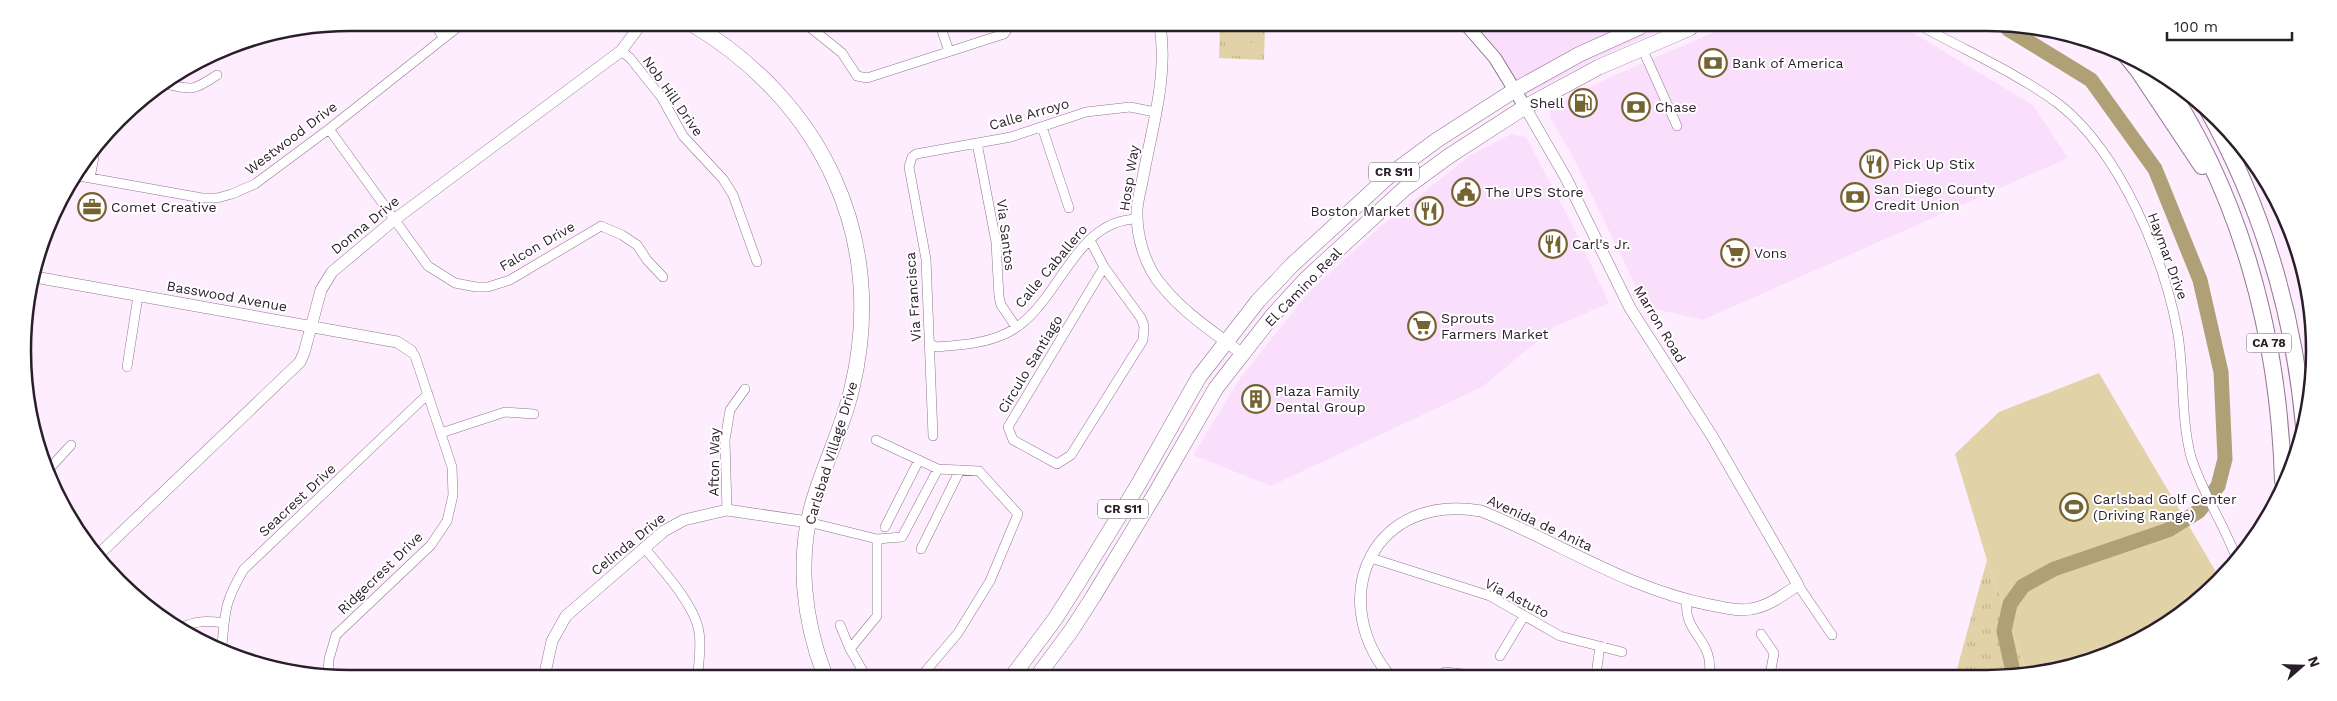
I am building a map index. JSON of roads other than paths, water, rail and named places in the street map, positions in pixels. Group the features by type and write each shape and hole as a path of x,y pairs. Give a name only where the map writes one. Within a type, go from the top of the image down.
{"highway":[{"path":"2135,68 2231,209"},
{"name":"CA 78","path":"2167,87 2193,129 2231,209 2260,300 2280,419 2282,469"},
{"name":"CA 78","path":"2219,132 2247,188 2278,280 2296,363 2301,404"},
{"path":"2244,162 2247,188"}],"main road":[{"name":"Carlsbad Village Drive","path":"703,31 736,52 760,73 789,104 805,125 827,163 845,206 854,239 862,306 857,365 846,409 812,505 805,542 805,590 812,637 823,670"},
{"name":"Marron Road","path":"1471,31 1495,58 1525,107"},
{"name":"El Camino Real","path":"1017,670 1054,619 1138,485 1199,377 1225,341 1258,301 1292,265 1391,174 1437,140 1515,90 1580,54 1631,31"},
{"name":"El Camino Real","path":"1042,670 1088,603 1155,494 1216,388 1241,354 1306,279 1404,190 1448,156 1525,107 1599,67 1683,31"}],"street":[{"path":"439,31 443,37"},
{"name":"Westwood Drive","path":"83,177 202,198 217,198 232,194 255,184 329,129 452,31"},
{"name":"Donna Drive","path":"102,551 300,362 312,327 321,290 332,272 394,220 621,51 636,31"},
{"path":"815,31 842,53 857,76 867,78 1004,34 1006,31"},
{"path":"942,31 949,51"},
{"name":"Hosp Way","path":"1160,31 1163,59 1137,208 1140,239 1145,257 1162,287 1179,304 1241,354"},
{"name":"Haymar Drive","path":"1930,31 2042,92 2080,124 2112,166 2150,241 2173,307 2183,368 2186,436 2200,479 2234,553"},
{"path":"1642,48 1677,126"},
{"name":"Nob Hill Drive","path":"621,51 630,58 662,98 682,136 723,179 733,196 757,262"},
{"path":"173,85 191,89 198,87 217,75"},
{"name":"Calle Arroyo","path":"912,157 916,154 1011,137 1086,112 1130,107 1155,112"},
{"name":"Marron Road","path":"1525,107 1566,178 1630,308 1712,436 1798,585 1832,635"},
{"path":"1042,127 1069,208"},
{"name":"Falcon Drive","path":"329,129 428,266 454,283 476,287 510,280 601,226 622,235 637,246 663,277"},
{"name":"Via Santos","path":"977,143 996,242 999,297 1001,305 1016,327"},
{"name":"Via Francisca","path":"912,157 909,167 926,259 931,344 933,436"},
{"path":"90,178 93,161"},
{"name":"Calle Caballero","path":"931,344 936,347 977,344 1008,333 1034,311 1090,240 1102,228 1124,219 1137,218"},
{"path":"1090,240 1104,267"},
{"name":"Circulo Santiago","path":"1104,267 1141,318 1144,326 1143,340 1071,454 1057,464 1013,440 1008,427 1104,267"},
{"name":"Basswood Avenue","path":"40,278 397,342 411,351"},
{"path":"127,367 138,296"},
{"name":"Ridgecrest Drive","path":"328,669 336,635 431,545 447,521 454,482 452,467 415,356 411,351"},
{"name":"Afton Way","path":"726,510 725,440 730,410 745,389"},
{"name":"Seacrest Drive","path":"222,643 229,594 244,569 428,394"},
{"path":"441,433 505,412 534,414"},
{"path":"876,440 938,469 979,471 1018,514 990,581 958,633 927,670"},
{"path":"53,465 71,445"},
{"path":"885,527 919,460"},
{"path":"808,522 877,539 902,536 938,469"},
{"path":"920,549 960,470"},
{"name":"Avenida de Anita","path":"1385,670 1365,636 1360,609 1362,580 1371,558 1380,544 1407,520 1437,508 1466,508 1491,515 1640,585 1687,600 1734,610 1749,610 1776,600 1798,585"},
{"name":"Celinda Drive","path":"546,670 552,641 566,616 664,531 684,520 726,510 808,522"},
{"path":"850,649 877,616 877,539"},
{"path":"644,547 692,614 698,627 700,647 698,670"},
{"name":"Via Astuto","path":"1371,558 1490,596 1560,636 1622,652"},
{"path":"1687,600 1685,614 1693,630 1706,645 1711,670"},
{"path":"1500,656 1524,616"},
{"path":"187,625 202,620 224,623"},
{"path":"840,625 850,649 862,670"},
{"path":"1762,634 1774,654 1771,670"},
{"path":"1597,670 1600,646"}],"waterway":[{"path":"2012,668 2004,631 2010,604 2023,586 2054,569 2168,530 2199,511 2218,486 2225,459 2221,372 2200,280 2155,169 2091,80 2014,33"}],"place":[{"name":"Bank of America","path":"1713,63"},
{"name":"Shell","path":"1583,103"},
{"name":"Chase","path":"1636,107"},
{"name":"Pick Up Stix","path":"1874,164"},
{"name":"The UPS Store","path":"1466,192"},
{"name":"San Diego County Credit Union","path":"1855,197"},
{"name":"Comet Creative","path":"92,207"},
{"name":"Boston Market","path":"1429,211"},
{"name":"Carl's Jr.","path":"1553,244"},
{"name":"Vons","path":"1735,253"},
{"name":"Sprouts Farmers Market","path":"1422,326"},
{"name":"Plaza Family Dental Group","path":"1256,399"},
{"name":"Carlsbad Golf Center (Driving Range)","path":"2074,507"}]}
